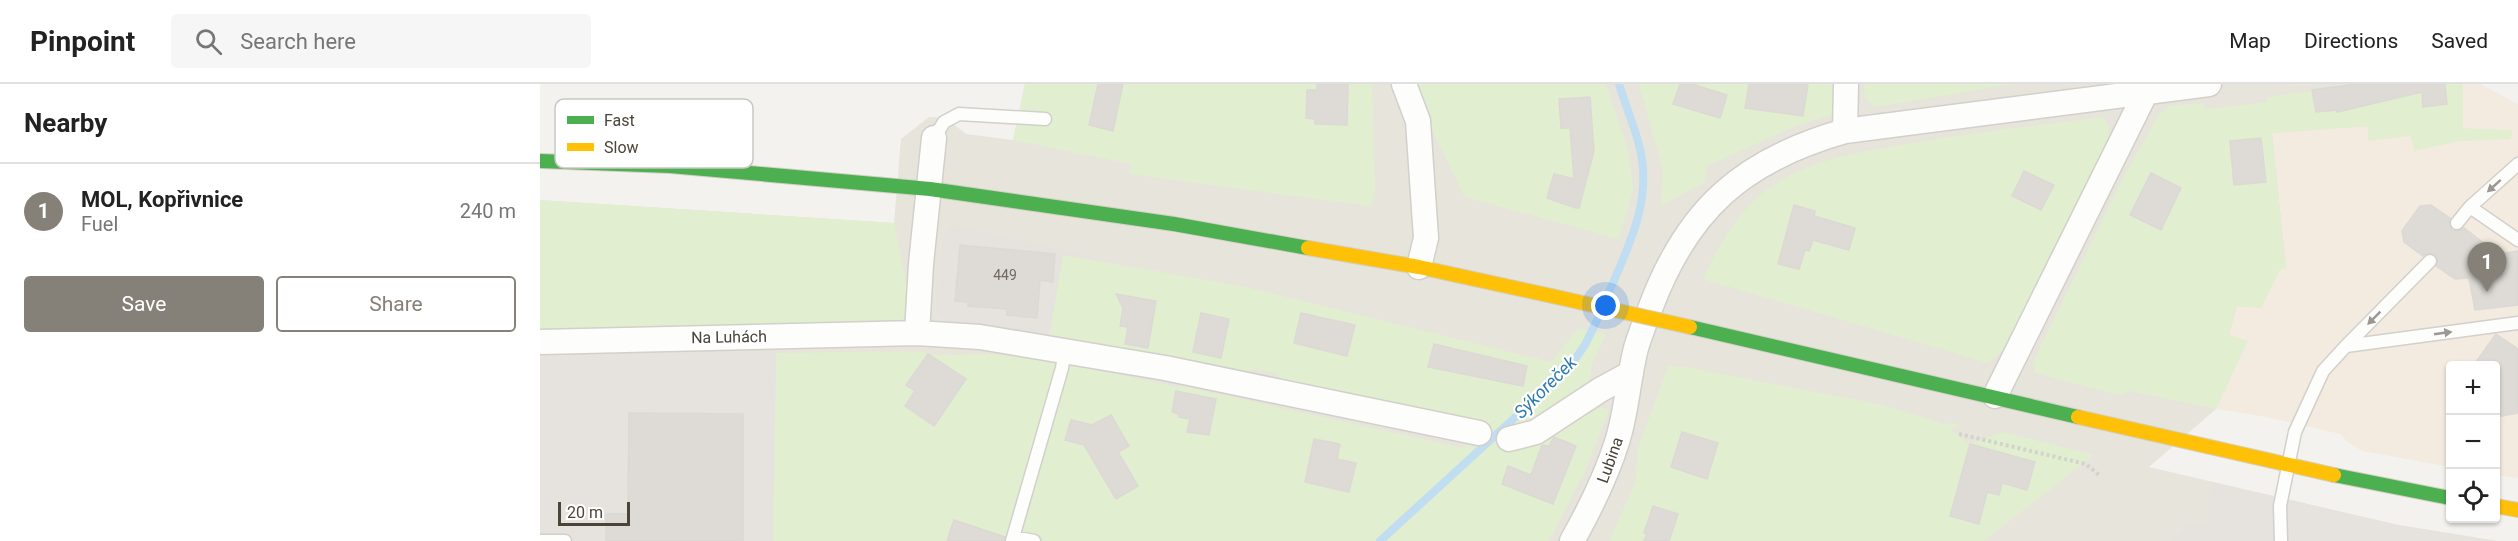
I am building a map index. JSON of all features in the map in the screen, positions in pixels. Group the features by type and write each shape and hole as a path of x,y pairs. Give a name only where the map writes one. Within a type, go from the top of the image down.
{"main road":[{"path":"540,161 555,162"},
{"path":"693,168 930,189 1174,224 1419,267 1995,396 2289,466 2446,497"},
{"path":"2500,507 2518,502"},
{"path":"2500,507 2518,510"}],"street":[{"path":"1404,84 1418,121 1426,238 1419,267"},
{"path":"1845,131 1846,84"},
{"name":"Lubina","path":"1572,541 1598,490 1617,442 1625,416 1636,347 1660,280 1703,212 1734,183 1774,156 1845,131 2209,84"},
{"path":"1995,396 2146,92"},
{"path":"917,333 921,264 934,138"},
{"name":"Na Luhách","path":"540,342 917,333 980,337 1065,350 1479,433"},
{"path":"1509,439 1536,432 1600,390 1631,373"}],"lane":[{"path":"934,138 944,122 959,114 1045,119"},
{"path":"2457,223 2470,207 2518,164"},
{"path":"2470,207 2518,240"},
{"path":"2281,541 2280,506 2295,432 2323,371 2430,261"},
{"path":"2346,346 2518,322"},
{"path":"1034,541 1013,539 1062,368 1065,350"},
{"path":"540,541 565,541"}],"path":[{"path":"1959,435 2086,464 2099,476"}],"shaded area":[{"path":"1025,84 2463,84 2248,341 2216,409 2149,467 2398,525 2497,541 540,541 540,200 894,223 901,139 929,117 946,118 966,134 1013,140"},
{"path":"2463,84 2481,84 2518,104 2518,478 2500,476 2500,361 2446,361 2446,466 2362,451 2340,434 2266,417 2216,409 2248,342 2229,335 2237,306 2261,308 2280,269 2286,268 2272,133 2369,126 2411,136 2414,151 2461,141 2511,138 2511,130 2463,128"},
{"path":"947,226 961,227 1116,263 1063,255 1049,337 946,329 940,315 935,315 943,242"},
{"path":"540,352 776,353 773,541 540,541"},
{"path":"2212,482 2398,525 2497,541 2171,541 2187,524 2206,526"}],"green space":[{"path":"1025,84 1372,84 1375,192 1371,206 1129,174 1131,164 1013,140"},
{"path":"1415,84 1606,84 1628,150 1633,189 1619,239 1465,197 1422,110"},
{"path":"1639,84 1842,84 1837,115 1787,130 1707,165 1705,182 1661,206 1663,171"},
{"path":"1865,84 2012,84 1875,107 1864,97"},
{"path":"2362,84 2463,84 2463,128 2512,130 2511,139 2461,141 2414,151 2411,136 2368,141 2368,126 2272,133 2286,268 2280,270 2261,308 2237,306 2229,335 2248,341 2216,409 2130,391 2119,395 2035,373 2033,364 2042,343 2122,180 2158,116 2168,106 2204,103 2204,109 2267,102 2267,97"},
{"path":"2103,117 2109,127 2108,141 2005,348 1988,363 1703,279 1728,233 1744,211 1779,181 1797,172 1834,159 1874,150 1937,139"},
{"path":"540,200 894,223 911,306 896,329 776,333 540,330"},
{"path":"1063,255 1246,287 1551,362 1579,328 1606,334 1592,364 1589,382 1540,423 1511,434 1489,429 1496,420 1490,425 1471,422 1281,381 1276,373 1255,369 1246,373 1049,337"},
{"path":"918,351 938,355 990,354 1067,365 1177,387 1182,386 1463,448 1475,438 1507,443 1551,433 1602,407 1609,410 1585,471 1549,541 773,541 776,353"},
{"path":"1668,366 1686,367 1883,405 1948,425 1949,423 1960,425 1951,430 1970,444 2003,432 2094,455 1984,541 1609,541 1635,483 1638,448"}],"building":[{"path":"1098,84 1123,84 1113,131 1089,125"},
{"path":"1317,84 1348,84 1347,125 1315,124 1315,119 1306,118 1307,90 1317,90"},
{"path":"1680,84 1692,84 1727,95 1720,118 1673,104"},
{"path":"1749,84 1808,84 1803,116 1745,108"},
{"path":"2357,84 2445,84 2447,104 2423,107 2422,92 2337,112 2337,110 2316,112 2312,90"},
{"path":"1590,97 1594,151 1579,208 1576,208 1547,198 1554,174 1574,179 1570,128 1561,128 1559,99"},
{"path":"2261,138 2266,182 2234,185 2230,141"},
{"path":"2024,171 2054,185 2041,210 2012,196"},
{"path":"2151,173 2181,188 2161,230 2130,215"},
{"path":"1794,205 1815,211 1814,216 1855,228 1849,250 1813,240 1809,251 1805,250 1799,269 1778,264"},
{"path":"2431,205 2450,218 2449,225 2452,230 2459,231 2464,228 2482,242 2485,256 2518,251 2518,305 2475,310 2469,278 2455,279 2436,266 2438,259 2435,255 2428,253 2423,256 2404,242 2402,231 2420,206"},
{"path":"960,245 1055,254 1053,282 1040,280 1037,318 1007,315 1007,309 968,306 968,302 955,301"},
{"path":"1116,294 1156,301 1148,348 1125,344 1128,327 1120,326 1123,308"},
{"path":"1201,313 1229,319 1221,358 1193,352"},
{"path":"1301,313 1355,325 1347,356 1294,343"},
{"path":"2496,334 2518,349 2518,413 2500,416 2500,361 2477,361"},
{"path":"1434,344 1527,366 1523,386 1428,367"},
{"path":"928,354 966,379 934,426 905,406 915,391 906,385"},
{"path":"1176,391 1216,399 1209,435 1187,432 1190,419 1179,417 1179,414 1172,412"},
{"path":"629,413 743,414 743,541 606,541 606,514 628,514"},
{"path":"1111,415 1129,446 1118,452 1138,486 1116,499 1084,445 1065,440 1071,420 1092,425"},
{"path":"1682,432 1718,443 1707,479 1671,467"},
{"path":"1554,437 1576,446 1553,504 1502,484 1508,466 1531,475 1542,445 1549,446"},
{"path":"1314,439 1340,444 1337,459 1356,463 1349,492 1305,482"},
{"path":"1970,444 2035,462 2027,490 2002,483 1999,495 1987,492 1979,524 1950,516"},
{"path":"1653,506 1678,514 1669,541 1644,541 1647,534 1644,533"},
{"path":"954,520 1005,537 1004,541 947,541"}],"waterway":[{"name":"Sýkoreček","path":"1606,299 1630,243 1641,205 1643,186 1643,166 1639,145 1619,84"},
{"name":"Sýkoreček","path":"1380,541 1568,369 1585,345 1599,316"}],"traffic: fast":[{"path":"540,161 555,162"},
{"path":"693,168 930,189 1174,224 1308,248"},
{"path":"1690,327 2078,417"},
{"path":"2334,475 2446,497"}],"traffic: slow":[{"path":"1308,248 1419,267 1552,296"},
{"path":"1552,296 1690,327"},
{"path":"2078,417 2334,475"},
{"path":"2500,507 2518,510"}],"place":[{"name":"MOL, Kopřivnice","path":"2487,292"}]}
